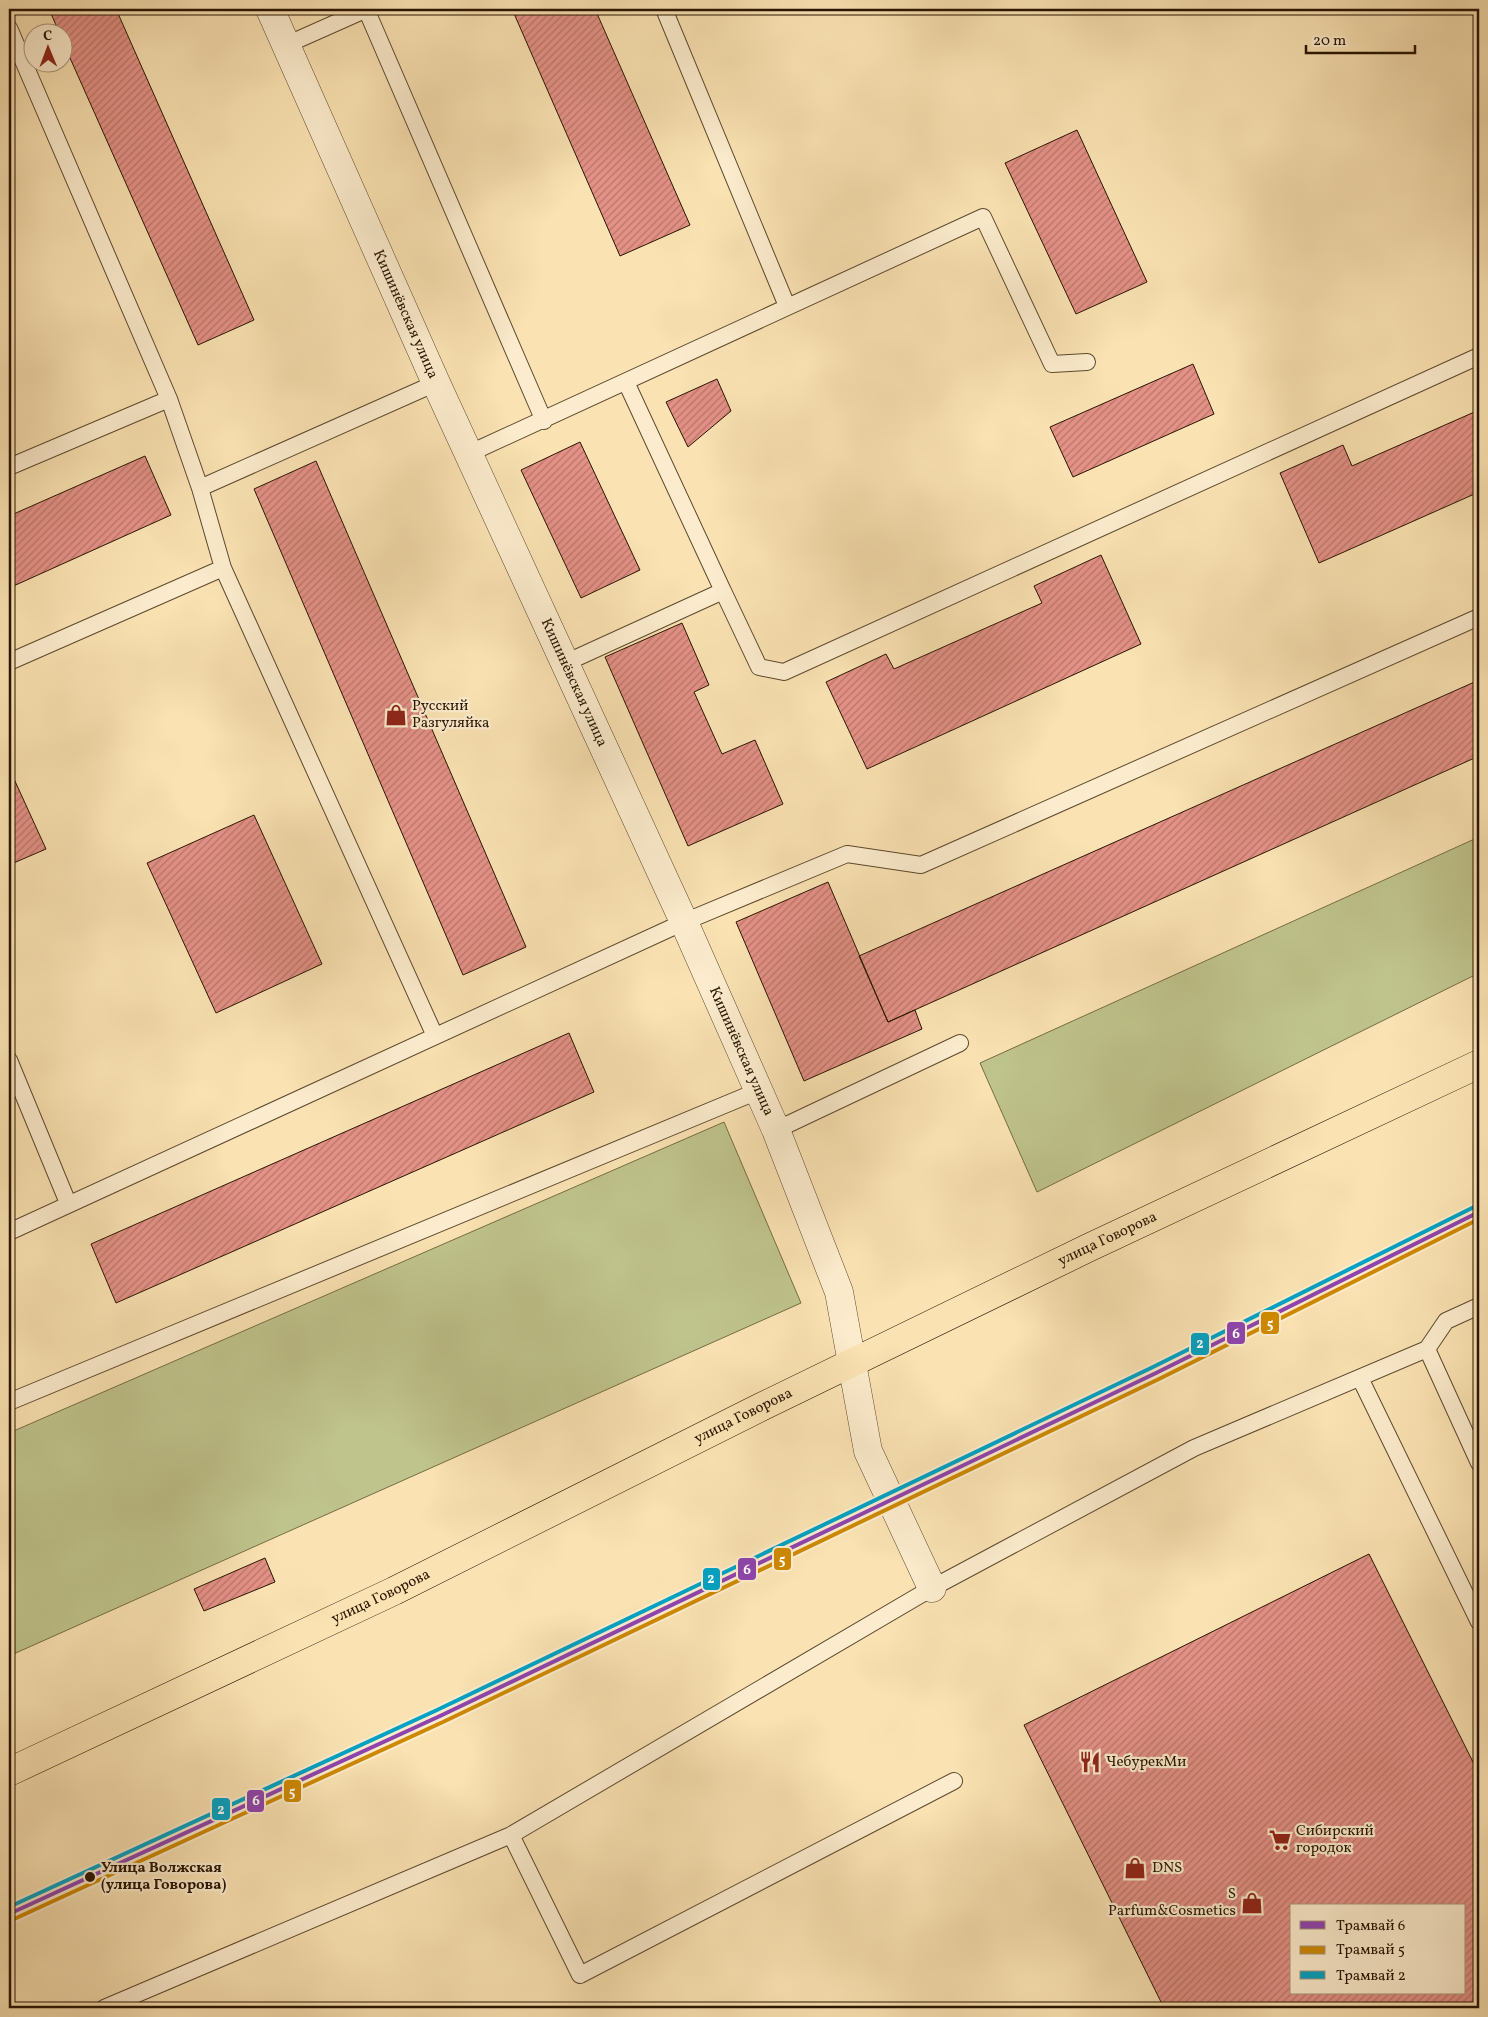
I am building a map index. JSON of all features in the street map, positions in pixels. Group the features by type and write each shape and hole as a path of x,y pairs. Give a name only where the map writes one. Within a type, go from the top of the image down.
{"main road":[{"name":"улица Говорова","path":"9,1772 394,1590 761,1407 1088,1248 1479,1064"}],"street":[{"name":"Кишинёвская улица","path":"270,9 468,454 563,664 684,922 776,1130 839,1292 868,1451 932,1588"}],"lane":[{"path":"286,45 367,9 544,421"},
{"path":"664,9 787,306"},
{"path":"9,28 169,398 200,488 223,568 435,1036"},
{"path":"468,454 544,421 787,306 983,217 1052,364 1087,362"},
{"path":"626,382 759,667 784,672 1479,356"},
{"path":"200,488 436,383"},
{"path":"9,467 169,398"},
{"path":"9,662 223,568"},
{"path":"563,664 724,590"},
{"path":"9,1232 68,1203 684,922 847,854 921,865 1479,617"},
{"path":"776,1130 960,1043"},
{"path":"9,1060 68,1203"},
{"path":"9,1402 758,1091"},
{"path":"104,2008 511,1835 932,1588 1194,1448 1427,1349 1446,1321 1479,1306"},
{"path":"1427,1349 1479,1462"},
{"path":"1360,1378 1479,1622"},
{"path":"511,1835 580,1975 954,1781"}],"green space":[{"path":"1479,837 1479,973 1037,1192 980,1063"},
{"path":"724,1122 801,1303 9,1656 9,1433"}],"building":[{"path":"49,9 116,9 254,320 198,345 72,62 72,22 55,22"},
{"path":"512,9 595,9 690,225 620,256"},
{"path":"1077,130 1147,282 1076,314 1005,163"},
{"path":"1193,364 1214,414 1073,477 1050,427"},
{"path":"717,379 731,411 688,447 666,402"},
{"path":"1479,410 1479,492 1319,563 1280,473 1343,445 1352,466"},
{"path":"580,442 640,570 581,598 521,470"},
{"path":"145,456 171,515 9,588 9,516"},
{"path":"316,461 526,947 463,975 254,489"},
{"path":"1101,555 1141,644 867,769 826,682 886,654 894,669 1042,603 1034,586"},
{"path":"682,623 709,685 694,692 722,754 755,740 783,804 688,846 605,657"},
{"path":"1479,680 1479,756 888,1022 859,956"},
{"path":"9,768 46,849 9,865"},
{"path":"254,815 322,964 216,1013 147,863"},
{"path":"828,882 888,1022 915,1010 922,1029 804,1081 736,922"},
{"path":"569,1033 594,1092 116,1303 91,1244"},
{"name":"Сибирский городок","path":"1369,1554 1479,1774 1479,2008 1164,2008 1024,1725"},
{"path":"265,1558 275,1582 204,1611 194,1589"}],"tram line":[{"name":"2","path":"9,1907 437,1710 1153,1367 1476,1206"},
{"name":"6","path":"9,1914 440,1716 1156,1373 1479,1212"},
{"name":"5","path":"12,1920 443,1722 1159,1379 1479,1219"}],"place":[{"name":"Русский Разгуляйка","path":"396,715"},
{"name":"ЧебурекМи","path":"1090,1762"},
{"name":"Сибирский городок","path":"1280,1840"},
{"name":"DNS","path":"1135,1868"},
{"name":"Улица Волжская (улица Говорова)","path":"90,1877"},
{"name":"S Parfum&Cosmetics","path":"1252,1903"}]}
